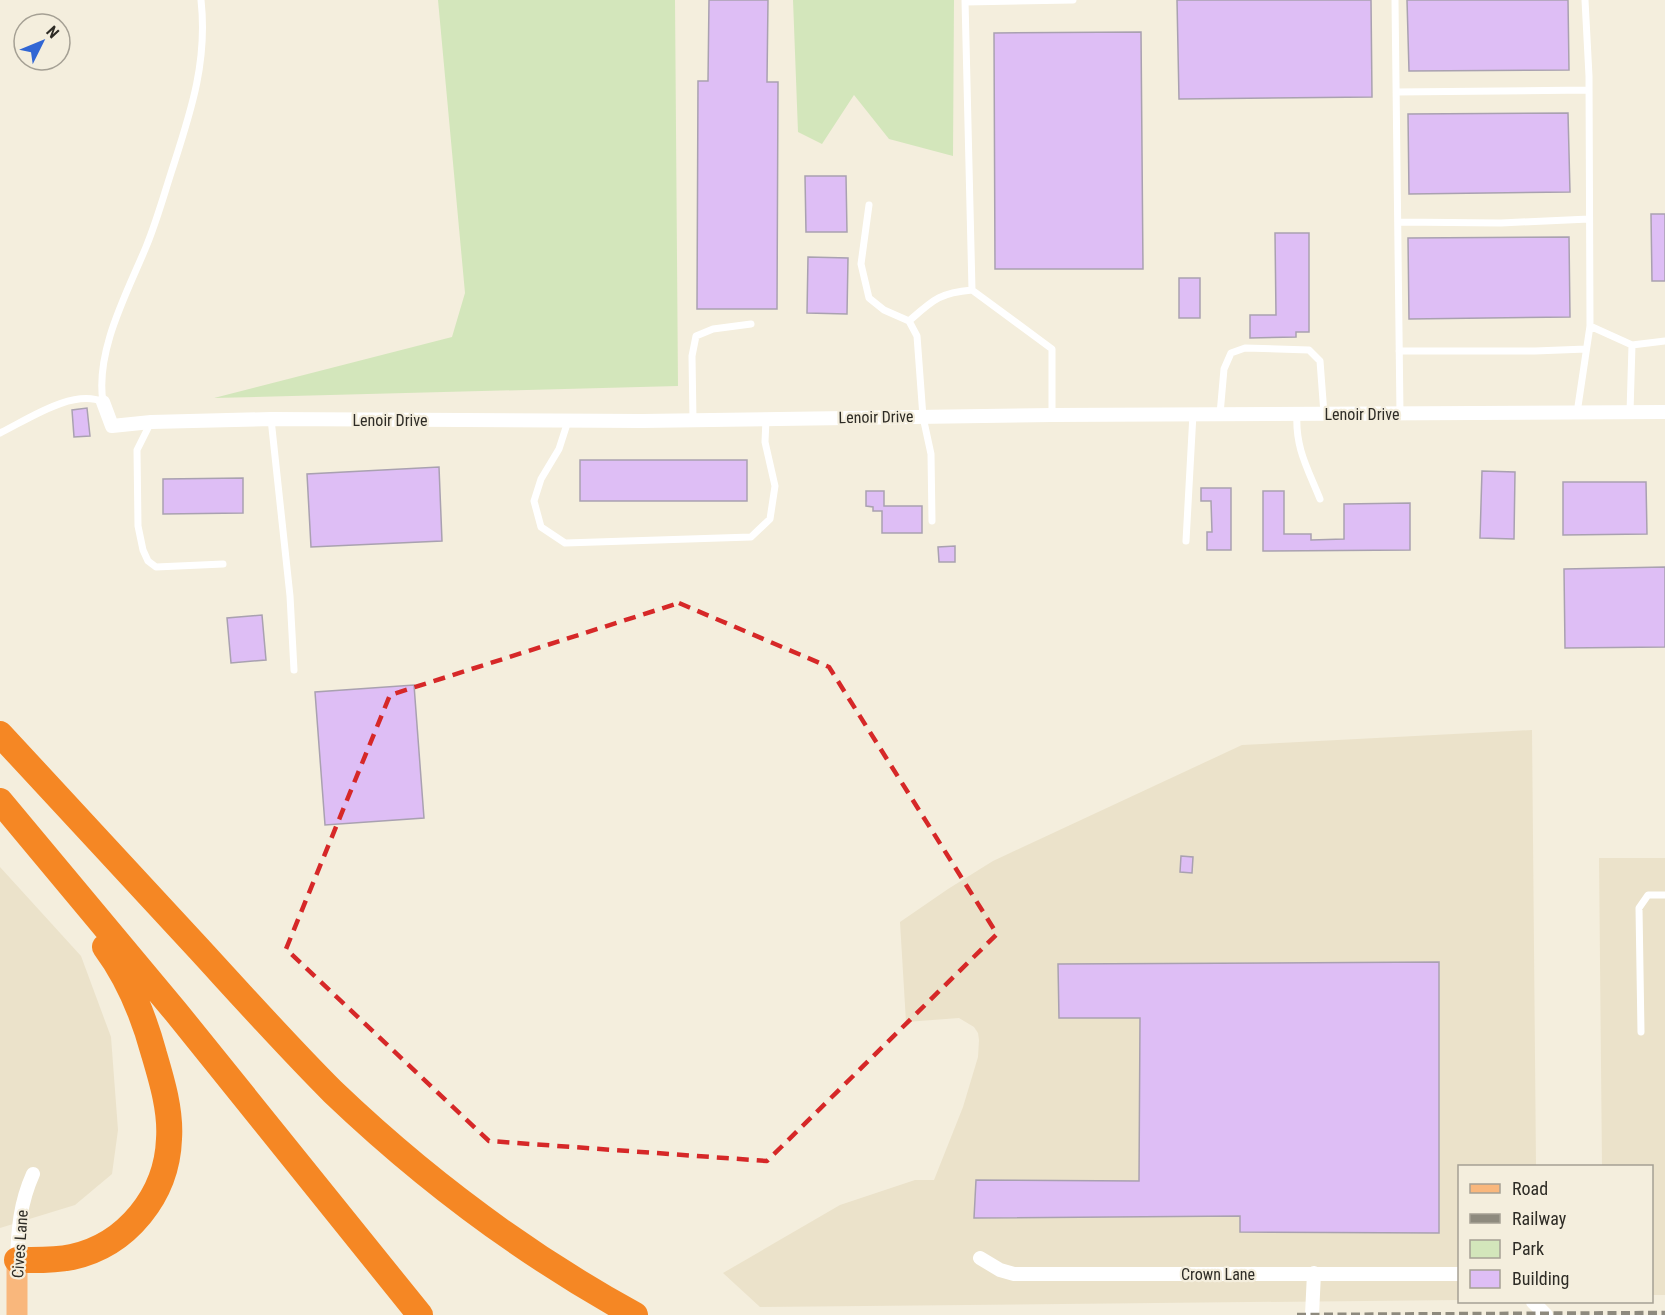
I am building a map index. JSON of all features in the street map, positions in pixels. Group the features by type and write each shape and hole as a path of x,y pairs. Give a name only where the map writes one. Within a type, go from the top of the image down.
{"highway":[{"path":"0,734 284,1042 334,1092 423,1171 473,1210 577,1282 635,1315"},
{"path":"0,801 162,995 420,1315"},
{"path":"0,819 90,927 123,976 150,1039 161,1075 170,1138 163,1176 154,1196 124,1232 108,1244 71,1257 17,1260"}],"main road":[{"name":"Cives Lane","path":"17,1260 17,1315"}],"street":[{"name":"Lenoir Drive","path":"104,402 112,426 151,422 271,419 568,421 1193,414 1665,412"},
{"name":"Cives Lane","path":"17,1260 19,1221 24,1195 33,1174"},
{"name":"Crown Lane","path":"980,1258 1000,1270 1014,1274 1458,1274"},
{"path":"1312,1315 1314,1273"},
{"path":"1534,1303 1546,1315"}],"lane":[{"name":"Lenoir Drive","path":"104,402 101,373 112,332 149,239 193,108 202,50 201,0"},
{"path":"972,290 965,1 1073,0"},
{"path":"1395,0 1400,414"},
{"path":"1577,413 1590,326 1589,90 1585,0"},
{"path":"1396,92 1589,90"},
{"path":"868,205 861,264 869,298 884,310 909,321 917,336 923,417 931,454 932,521"},
{"path":"1398,222 1501,223 1590,219"},
{"path":"909,321 933,300 952,292 972,290 1052,349 1052,416"},
{"path":"693,420 692,356 696,336 713,329 751,324"},
{"path":"1590,326 1632,345 1665,341"},
{"path":"1630,412 1632,345"},
{"path":"1220,414 1224,369 1231,353 1245,348 1309,350 1320,361 1324,414"},
{"path":"1399,351 1586,349"},
{"path":"0,434 59,404 87,398 104,402"},
{"path":"1186,541 1193,414"},
{"path":"1297,414 1298,446 1320,500"},
{"path":"271,419 290,596 294,670"},
{"path":"568,421 559,448 541,479 534,501 541,527 565,543 751,537 770,519 775,486 765,442 766,419"},
{"path":"151,422 137,450 138,526 148,561 156,567 223,564"},
{"path":"1641,1032 1639,908 1648,895 1665,895"}],"highlighted area":[{"path":"679,603 829,667 997,934 767,1161 489,1141 286,949 390,695"}],"shaded area":[{"path":"1532,730 1536,1165 1458,1165 1458,1300 760,1307 723,1273 840,1205 915,1180 934,1180 963,1107 978,1057 978,1033 974,1027 959,1018 906,1022 900,922 993,861 1242,745"},
{"path":"1599,858 1665,858 1665,1295 1653,1295 1653,1165 1602,1165"},
{"path":"0,867 81,956 111,1037 118,1130 112,1174 75,1205 0,1228"}],"green space":[{"path":"438,0 675,0 678,386 214,398 452,337 465,293"},
{"path":"793,0 954,0 953,156 889,139 854,95 822,144 798,132"}],"building":[{"path":"709,0 768,0 767,82 778,82 777,309 697,309 698,81 708,81"},
{"path":"1177,0 1371,0 1372,97 1179,99"},
{"path":"1407,0 1568,0 1569,70 1409,71"},
{"path":"1141,32 1143,269 995,269 994,33"},
{"path":"1568,113 1570,192 1409,194 1408,114"},
{"path":"805,176 846,176 847,232 806,232"},
{"path":"1651,214 1665,214 1665,281 1652,281"},
{"path":"1275,233 1309,233 1309,332 1296,332 1296,337 1250,338 1250,315 1276,315"},
{"path":"1569,237 1570,317 1409,319 1408,238"},
{"path":"808,257 848,258 847,314 807,313"},
{"path":"1179,278 1200,278 1200,318 1179,318"},
{"path":"87,408 90,436 74,437 72,410"},
{"path":"580,460 747,460 747,501 580,501"},
{"path":"439,467 442,541 311,547 307,474"},
{"path":"1482,471 1515,472 1514,539 1480,538"},
{"path":"243,478 243,513 163,514 163,479"},
{"path":"1563,482 1646,482 1647,534 1563,535"},
{"path":"1201,488 1231,488 1231,550 1207,550 1207,532 1212,532 1211,501 1201,501"},
{"path":"866,491 884,491 884,506 922,506 922,533 882,533 882,511 873,511 873,507 866,506"},
{"path":"1263,491 1284,491 1284,534 1311,534 1311,540 1344,539 1344,504 1410,503 1410,550 1263,551"},
{"path":"955,546 955,562 939,562 938,547"},
{"path":"1665,567 1665,647 1565,648 1564,569"},
{"path":"262,615 266,660 231,663 227,618"},
{"path":"414,685 424,818 325,825 315,692"},
{"path":"1181,856 1193,857 1192,873 1180,872"},
{"path":"1439,962 1439,1233 1240,1232 1240,1216 974,1218 976,1180 1139,1181 1140,1018 1059,1018 1058,964"}],"railway":[{"path":"1297,1315 1665,1313"}]}
